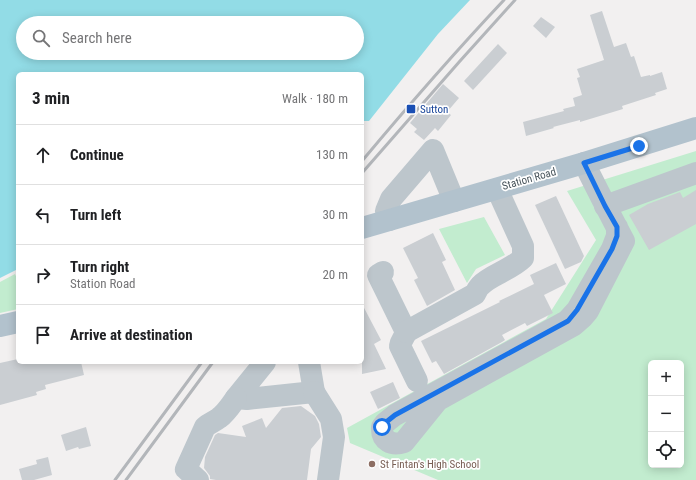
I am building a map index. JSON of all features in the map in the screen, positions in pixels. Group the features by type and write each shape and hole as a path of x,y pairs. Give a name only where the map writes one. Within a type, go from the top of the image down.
{"main road":[{"name":"Station Road","path":"364,227 584,163 696,128"},
{"path":"0,326 16,322"}],"street":[{"path":"389,220 386,211 391,199 432,150 454,201"},
{"path":"584,163 605,206 621,234"},
{"path":"605,206 696,173"},
{"path":"417,382 400,346 406,332 475,294 486,280 518,263 523,258 524,246 497,189"},
{"path":"621,234 588,311 574,325 438,400 404,442 398,444 391,443 383,437 382,427 395,415 568,321 577,310 612,249 617,236 621,234"},
{"path":"383,272 378,275 406,332"},
{"path":"198,480 186,469 205,427 224,414 263,364"},
{"path":"309,364 314,392 343,440 328,480"},
{"path":"236,398 247,399 314,392"}],"green space":[{"path":"696,151 696,480 438,480 350,443 347,428 546,319 596,240 567,191"},
{"path":"484,217 505,255 476,269 467,283 439,229"},
{"path":"15,274 16,309 0,313 0,282"}],"water":[{"path":"0,0 470,0 438,34 369,121 364,121 364,72 16,72 16,270 0,278"}],"building":[{"path":"602,11 614,47 626,43 631,57 634,56 641,77 662,72 667,89 655,93 656,95 622,106 623,109 580,122 580,120 553,127 554,128 526,136 523,122 564,111 563,109 575,106 573,98 582,95 577,78 580,77 577,69 604,60 590,15"},
{"path":"541,17 555,27 546,38 533,26"},
{"path":"498,44 507,53 473,90 464,81"},
{"path":"443,84 459,98 447,112 451,115 438,131 435,128 424,140 414,132 417,129 410,123"},
{"path":"696,190 696,224 649,250 629,215 648,204 680,192 683,198"},
{"path":"556,196 584,256 581,262 565,269 535,205"},
{"path":"433,233 446,260 442,262 455,290 427,306 414,280 418,278 403,248"},
{"path":"556,263 566,284 544,295 553,313 527,326 525,323 502,335 505,340 444,374 436,361 432,363 421,341 534,284 530,275"},
{"path":"364,308 381,340 374,344 386,369 362,374 362,364 364,364"},
{"path":"16,359 16,364 81,364 84,375 45,385 46,389 36,392 37,395 0,405 0,363"},
{"path":"393,382 400,398 378,409 370,392"},
{"path":"301,406 315,416 319,424 321,437 311,449 307,480 210,479 210,476 204,468 205,457 215,435 218,433 246,437 242,426 262,418 266,428 282,408"},
{"path":"86,427 91,446 79,449 78,447 66,451 61,435"},
{"path":"48,457 52,475 34,480 22,480 19,469 37,464 36,460"}],"railway":[{"path":"364,159 432,79 504,0"},
{"path":"364,171 515,0"},
{"path":"115,480 201,364"},
{"path":"126,480 212,364"}],"place":[{"name":"Sutton","path":"411,109"},
{"name":"St Fintan's High School","path":"372,464"}],"route":[{"path":"382,427 395,415 568,321 577,310 612,249 617,236 617,227 584,163 639,146"}]}
